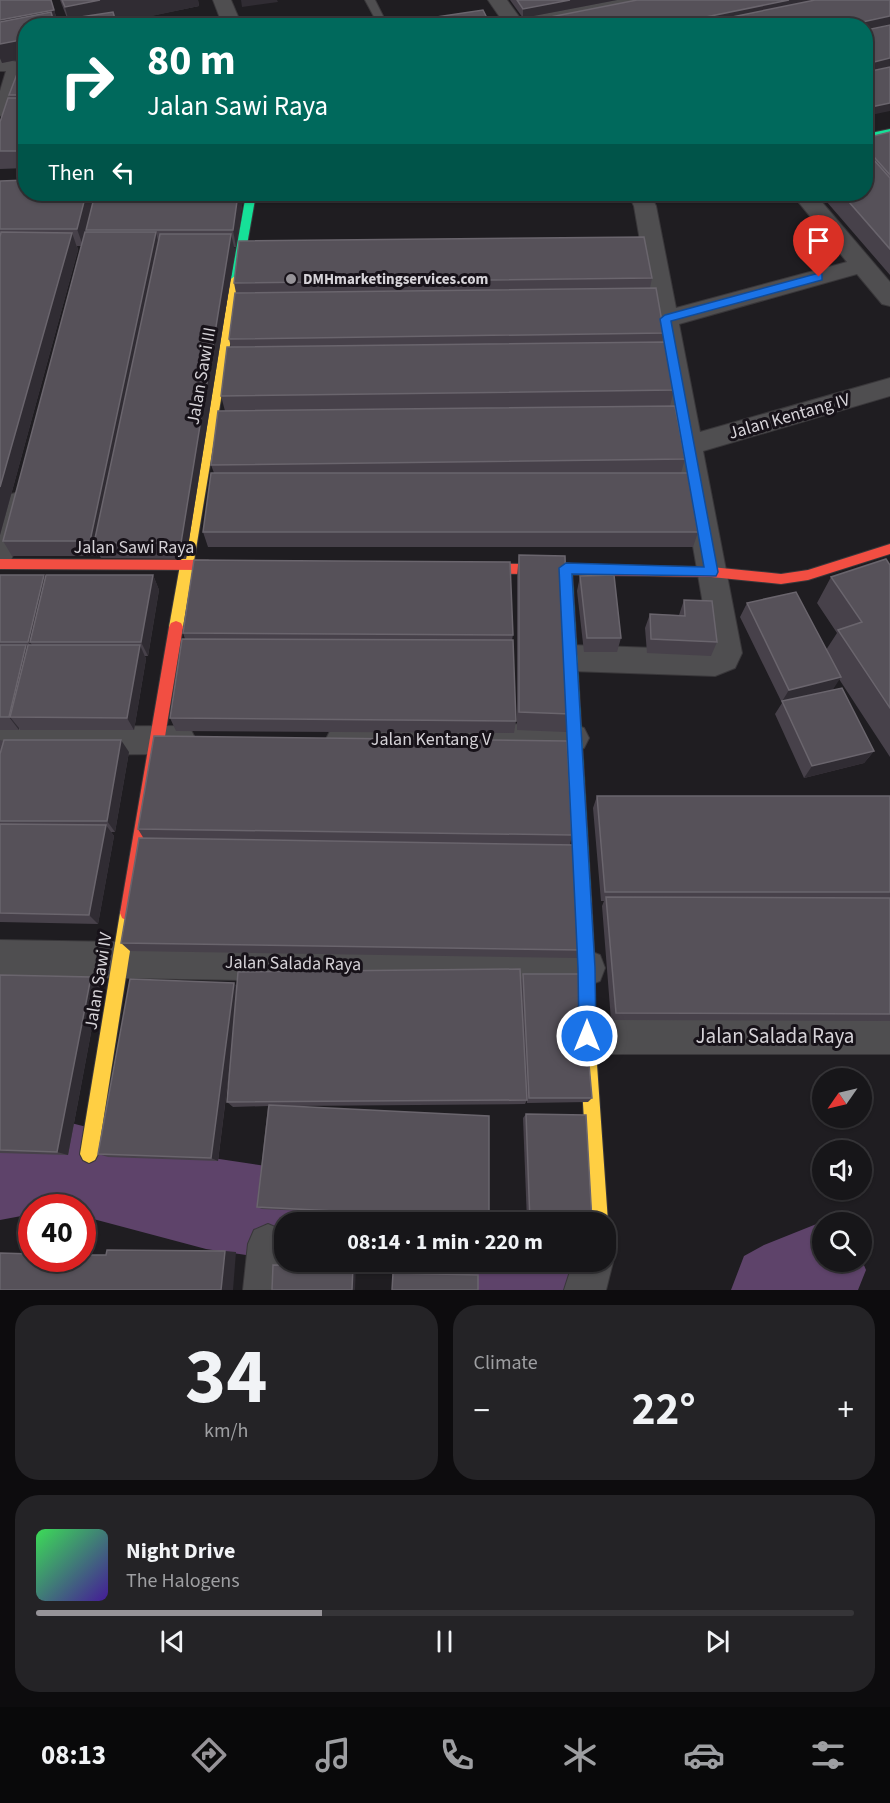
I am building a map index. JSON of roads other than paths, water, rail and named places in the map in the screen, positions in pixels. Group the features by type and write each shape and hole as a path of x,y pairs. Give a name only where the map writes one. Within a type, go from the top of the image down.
{"street":[{"path":"222,0 230,18"},
{"path":"497,0 509,18"},
{"path":"554,18 642,0"},
{"path":"0,65 12,66 16,71 10,92 0,111"},
{"path":"873,136 890,132"},
{"name":"Jalan Sawi III","path":"186,565 224,420 245,301 251,201"},
{"path":"571,658 715,663 721,661 728,653 688,446 671,413 655,308 645,206 642,201"},
{"path":"809,201 890,298"},
{"path":"655,308 862,265"},
{"name":"Jalan Kentang IV","path":"688,446 890,387"},
{"path":"0,556 22,477"},
{"path":"447,567 711,572 781,579 808,575 890,549"},
{"name":"Jalan Sawi Raya","path":"0,564 222,565"},
{"name":"Jalan Sawi IV","path":"89,1154 119,960 186,565"},
{"path":"566,568 586,968 587,1036 598,1212"},
{"name":"Jalan Kentang V","path":"311,739 573,738"},
{"path":"0,741 204,740"},
{"path":"576,798 611,798"},
{"name":"Jalan Salada Raya","path":"0,958 586,968"},
{"name":"Jalan Salada Raya","path":"587,1036 890,1036"},
{"path":"264,1290 268,1244"},
{"path":"585,1290 590,1272"}],"lane":[{"path":"370,0 379,18"}],"waterway":[{"path":"0,1175 26,1169 63,1166 206,1203 274,1213"},
{"path":"497,1272 556,1290"},
{"path":"778,1290 797,1278 814,1272"}],"place":[{"name":"DMHmarketingservices.com","path":"291,279"}]}
